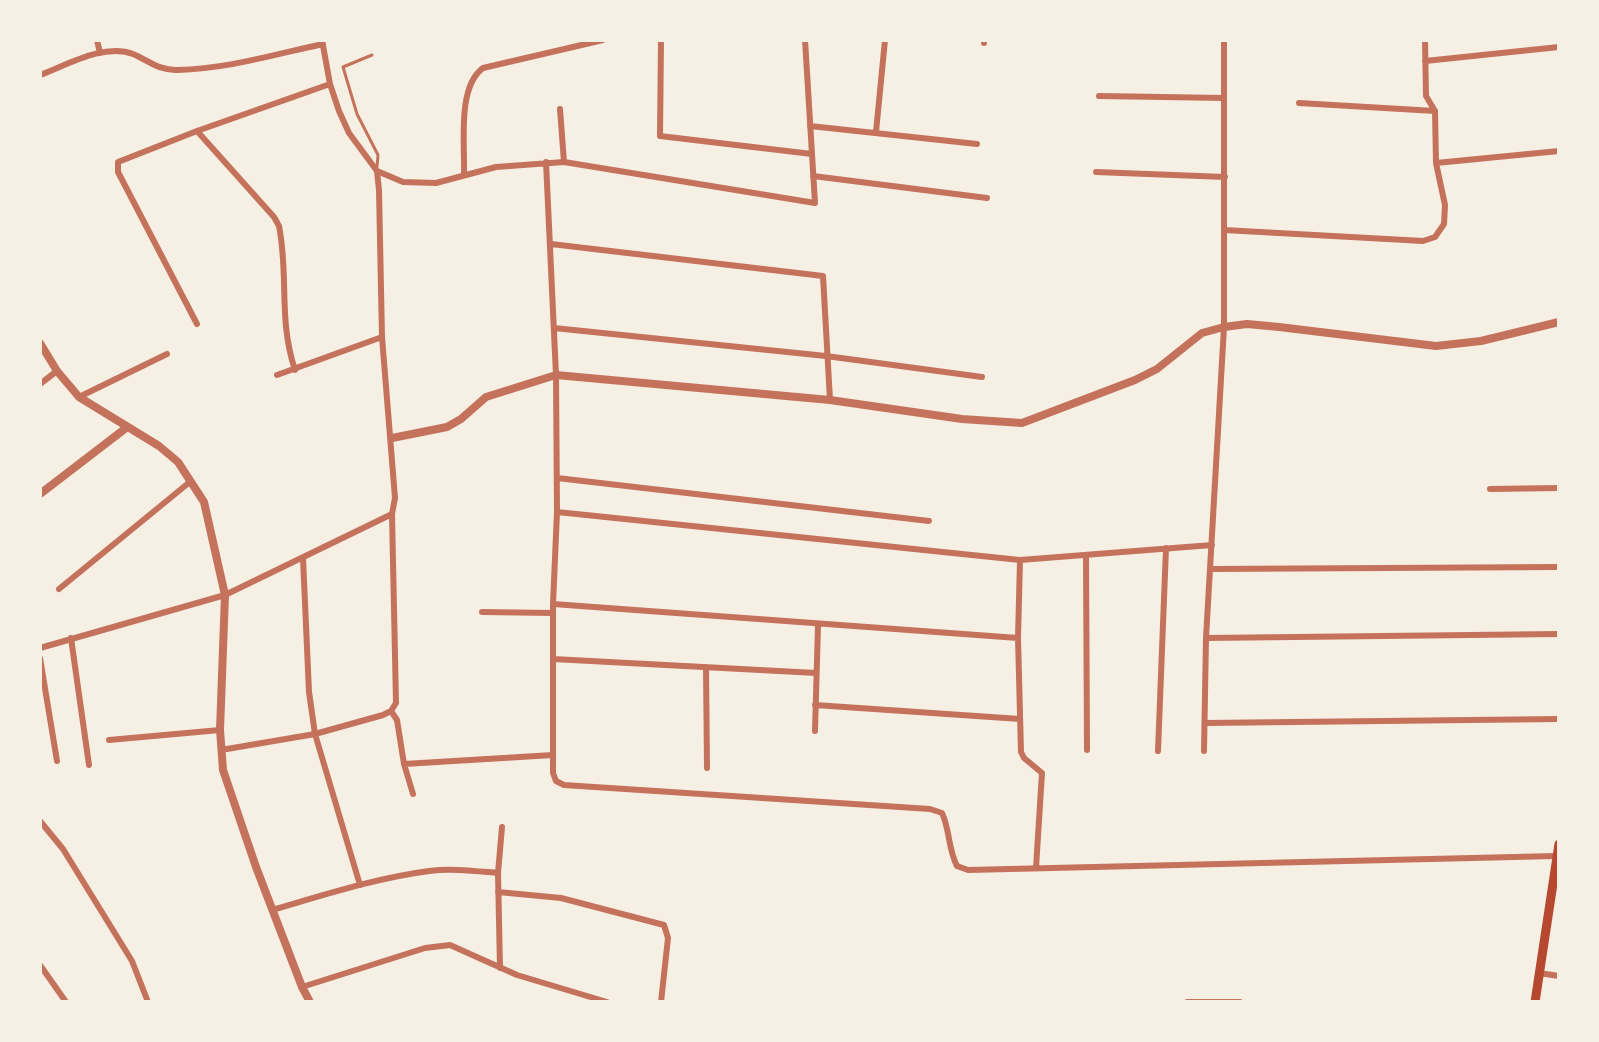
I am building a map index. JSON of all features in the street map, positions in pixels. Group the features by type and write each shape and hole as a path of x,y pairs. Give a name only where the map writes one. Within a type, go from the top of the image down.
{"main road":[{"path":"1535,1002 1559,844"}],"street":[{"path":"97,40 100,53"},
{"path":"464,174 466,95 473,75 483,68 603,40"},
{"path":"661,40 660,136 812,154"},
{"path":"40,75 100,53 118,50 162,69 175,71 234,62 322,42 330,84 349,133 377,171 403,182 436,183 464,174 564,162 815,203 805,40"},
{"path":"876,132 885,40"},
{"path":"1204,751 1206,638 1224,327 1224,40"},
{"path":"1224,230 1423,241 1435,237 1444,224 1445,205 1436,163 1435,111 1426,96 1425,40"},
{"path":"1425,61 1559,47"},
{"path":"197,324 117,166 118,162 330,84"},
{"path":"1099,96 1224,98"},
{"path":"1299,103 1435,111"},
{"path":"560,109 564,162"},
{"path":"810,126 977,144"},
{"path":"197,131 279,226 286,343 295,370"},
{"path":"1436,163 1559,151"},
{"path":"546,162 556,375 557,512 553,608 553,773 556,781 580,786 930,809 942,813 952,856 957,866 968,870 1556,856"},
{"path":"221,750 315,734 391,711 396,703 392,514 395,498 382,337 377,171"},
{"path":"1096,172 1225,177"},
{"path":"813,176 987,198"},
{"path":"551,244 823,276 830,400"},
{"path":"392,438 447,427 486,397 556,375 830,400 962,419 1022,423 1135,380 1157,369 1202,333 1224,327 1247,324 1436,346 1481,341 1559,322"},
{"path":"554,328 826,356 982,377"},
{"path":"277,375 382,337"},
{"path":"40,343 57,371 79,397 159,446 178,462 204,502 225,595 220,730 223,770 272,910 310,1002"},
{"path":"79,397 167,354"},
{"path":"40,384 57,371"},
{"path":"40,494 126,428"},
{"path":"557,478 929,521"},
{"path":"59,589 191,481"},
{"path":"1490,489 1559,488"},
{"path":"557,512 1020,560 1212,545"},
{"path":"40,648 225,595 392,514"},
{"path":"1158,751 1166,548"},
{"path":"1086,556 1087,750"},
{"path":"303,558 309,692 315,734 360,885"},
{"path":"1020,560 1018,638 1022,755 1042,773 1036,868"},
{"path":"1210,569 1559,567"},
{"path":"482,612 553,608 1018,638"},
{"path":"815,731 818,625"},
{"path":"1206,638 1559,634"},
{"path":"71,638 89,765"},
{"path":"40,658 57,761"},
{"path":"553,659 816,673"},
{"path":"706,667 707,768"},
{"path":"815,705 1020,719"},
{"path":"391,711 397,720 404,764 413,794"},
{"path":"1205,723 1559,719"},
{"path":"109,740 220,730"},
{"path":"404,764 553,755"},
{"path":"40,821 63,849 132,961 148,1002"},
{"path":"500,968 498,873 502,827"},
{"path":"272,910 360,885 430,871 453,869 498,873"},
{"path":"498,892 561,898 660,923 667,929 668,938 661,1002"},
{"path":"302,987 437,945 450,945 500,968 607,1002"},
{"path":"40,965 66,1002"},
{"path":"1539,973 1559,976"},
{"path":"1187,1002 1240,1002"}],"lane":[{"path":"372,55 343,67 357,114 378,155 377,171"}]}
